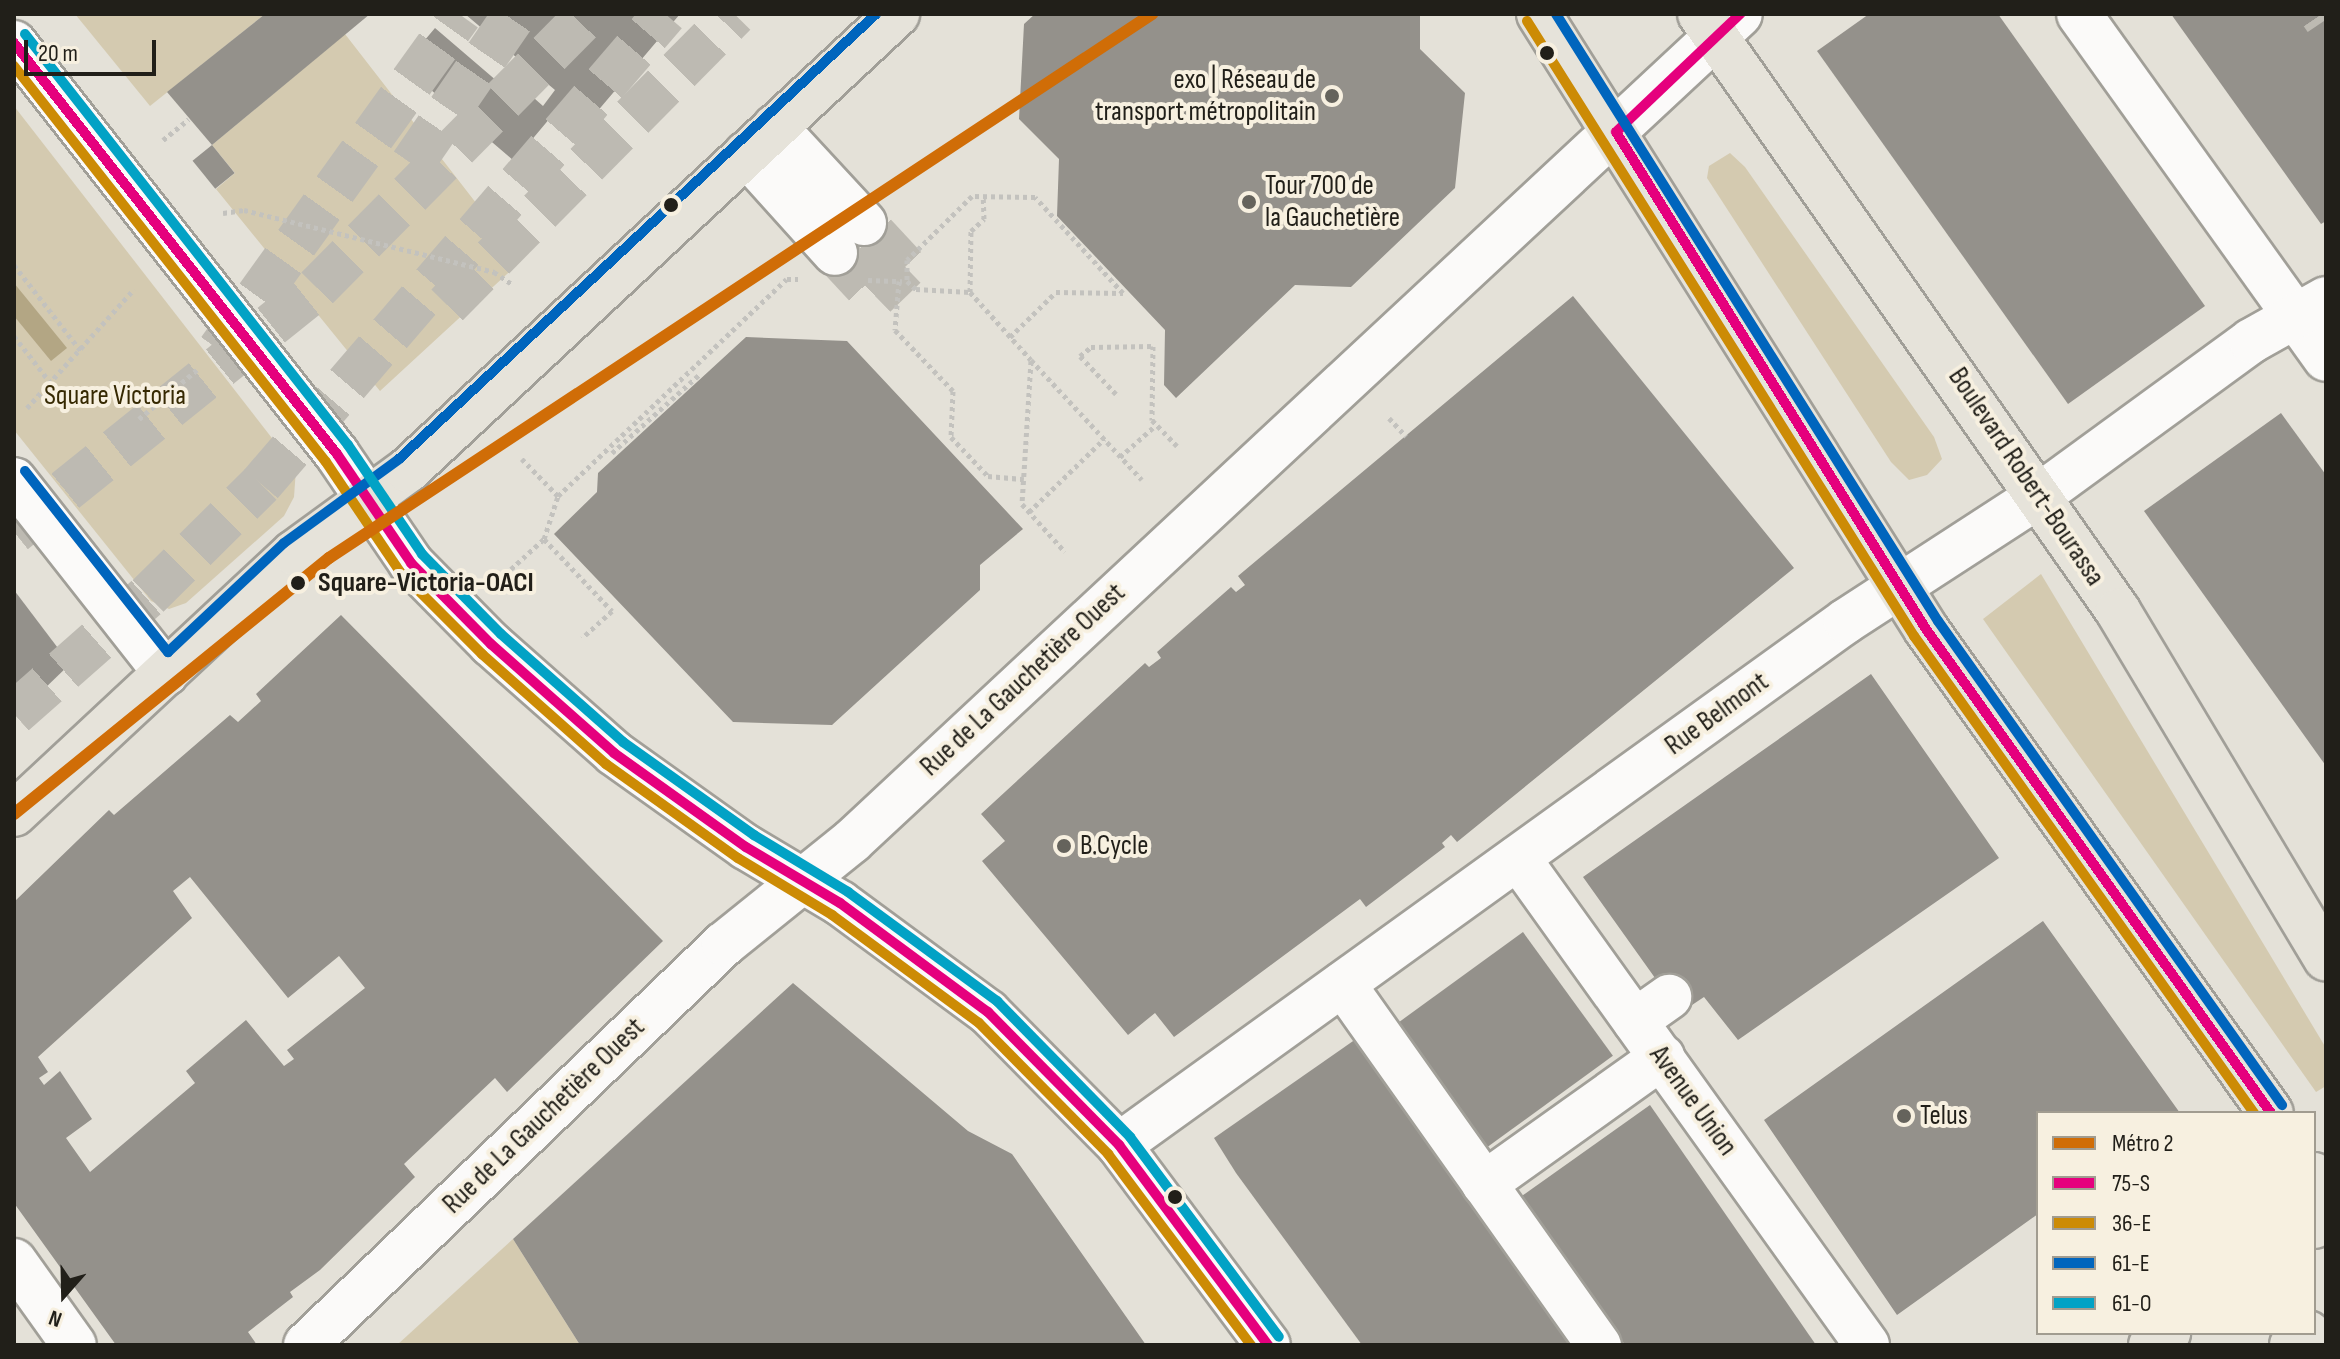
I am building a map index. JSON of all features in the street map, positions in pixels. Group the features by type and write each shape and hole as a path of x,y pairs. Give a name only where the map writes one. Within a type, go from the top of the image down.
{"main road":[{"path":"14,814 294,553 408,470 897,14"},
{"path":"1539,14 1900,586 2270,1111"},
{"name":"Boulevard Robert-Bourassa","path":"1719,22 2147,658 2326,958"}],"street":[{"path":"2079,14 2310,308 2326,359"},
{"name":"Rue de La Gauchetière Ouest","path":"306,1345 724,944 852,841 1616,132 1719,22"},
{"path":"14,43 337,454 365,500 411,563 587,731 677,800 889,937 988,1012 1119,1145 1268,1345"},
{"path":"760,141 834,252"},
{"name":"Rue Belmont","path":"1119,1145 1900,586 2040,495 2251,341 2310,308"},
{"path":"14,480 166,673"},
{"name":"Avenue Union","path":"1518,858 1652,1009 1662,1057 1867,1345"},
{"path":"1343,984 1599,1345"},
{"path":"1484,1184 1662,1057"},
{"path":"14,1261 74,1345"}],"path":[{"path":"163,140 189,119"},
{"path":"907,281 907,260 972,196 1035,197 1123,293 1056,292 1010,337"},
{"path":"983,196 984,219 971,231 970,292 1142,480"},
{"path":"223,213 237,209 273,217 494,272 512,284"},
{"path":"511,569 544,539 558,496 787,279 834,252"},
{"path":"14,265 81,351"},
{"path":"890,280 907,281 916,289 970,292"},
{"path":"899,281 895,330 953,391 951,437 988,476 1024,479"},
{"path":"27,408 134,289"},
{"path":"14,336 50,382"},
{"path":"1116,394 1080,356 1091,347 1153,346 1152,420 1177,446"},
{"path":"1031,360 1022,504 1065,552"},
{"path":"139,419 199,368"},
{"path":"612,453 700,374"},
{"path":"1389,418 1406,436"},
{"path":"1120,457 1156,425"},
{"path":"1029,512 1104,439"},
{"path":"522,459 558,496"},
{"path":"544,539 612,611 582,638"}],"green space":[{"path":"75,14 265,14 150,106"},
{"path":"345,34 521,261 380,391 216,189 235,173 212,145"},
{"name":"Square Victoria","path":"14,106 296,469 294,497 284,516 186,603 169,609 151,601 14,430"},
{"path":"1730,153 1745,167 1934,437 1942,459 1927,475 1909,480 1891,462 1707,178 1709,166"},
{"path":"2041,574 2326,1048 2326,1086 2316,1092 1983,619"},
{"path":"513,1239 580,1345 397,1345"}],"shaded area":[{"path":"14,283 67,348 51,361 14,316"}],"building":[{"path":"265,14 370,14 212,145 167,92"},
{"path":"465,14 680,14 590,120 566,99 514,161 403,66 435,28 519,100 526,91 543,106 555,90"},
{"name":"Tour 700 de la Gauchetière","path":"1035,14 1420,14 1420,49 1465,93 1455,188 1351,287 1295,285 1176,398 1164,385 1165,330 1057,216 1059,159 1019,119 1024,24"},
{"path":"1869,14 1998,14 2205,306 2068,404 1817,51"},
{"path":"2171,14 2326,14 2326,221 2321,224"},
{"path":"212,145 235,173 215,189 193,161"},
{"path":"1573,296 1794,568 1457,842 1451,835 1442,843 1445,847 1366,907 1360,899 1174,1037 1155,1013 1128,1035 982,861 1005,841 981,814 1145,663 1149,667 1161,658 1157,652 1231,587 1236,592 1245,585 1238,576"},
{"path":"746,337 847,341 1023,529 980,565 980,590 832,725 733,722 554,534 597,492 598,473"},
{"path":"2281,413 2326,475 2326,766 2144,511"},
{"path":"14,590 70,664 14,718"},
{"path":"341,615 663,941 507,1092 495,1078 404,1164 415,1177 320,1270 290,1292 293,1297 248,1332 257,1345 116,1345 14,1203 14,902 109,810 114,815 230,715 238,722 261,701 256,694","holes":["190,877 288,998 339,956 365,988 287,1050 294,1059 284,1066 246,1020 186,1071 195,1083 90,1172 66,1138 92,1119 60,1071 44,1085 39,1078 48,1072 38,1057 192,918 173,891"]},
{"path":"1871,674 1999,858 1738,1040 1704,997 1680,1013 1583,877"},
{"name":"Telus","path":"2043,921 2179,1111 2036,1111 2036,1215 1897,1315 1764,1120"},
{"path":"1523,932 1613,1056 1487,1147 1397,1024"},
{"path":"793,983 968,1131 1012,1154 1146,1345 580,1345 513,1239"},
{"path":"1356,1039 1574,1345 1362,1345 1236,1173 1214,1138"},
{"path":"1650,1105 1816,1345 1625,1345 1519,1198"}],"tunnel":[{"path":"219,350 460,14"},
{"path":"412,164 515,14"},
{"path":"14,532 317,288 588,14"},
{"path":"14,714 148,596 261,484 665,14"},
{"path":"447,305 735,14"},
{"path":"2322,14 2326,20"},
{"path":"835,253 875,296 905,267 864,223"}],"metro line":[{"name":"2","path":"14,814 329,558 1152,14"}],"transit line":[{"name":"61-E","path":"25,471 168,652 284,543 399,459 876,14"},
{"name":"61-E","path":"1556,14 1938,621 2282,1105"},
{"name":"75-S","path":"1740,14 1616,132 1926,629 2270,1111"},
{"name":"36-E","path":"1527,21 1914,636 2253,1111"},
{"name":"61-O","path":"25,34 348,445 422,554 501,634 623,742 754,835 848,892 997,1001 1130,1137 1279,1337"},
{"name":"75-S","path":"14,43 337,454 411,563 491,644 614,753 746,847 840,903 988,1012 1119,1145 1268,1345"},
{"name":"36-E","path":"14,66 326,462 401,573 482,654 606,764 738,858 832,915 979,1023 1108,1154 1251,1345"}],"place":[{"name":"exo | Réseau de transport métropolitain","path":"1332,96"},
{"name":"Tour 700 de la Gauchetière","path":"1249,202"},
{"name":"Square-Victoria-OACI","path":"298,583"},
{"name":"B.Cycle","path":"1064,846"},
{"name":"Telus","path":"1904,1116"}]}
